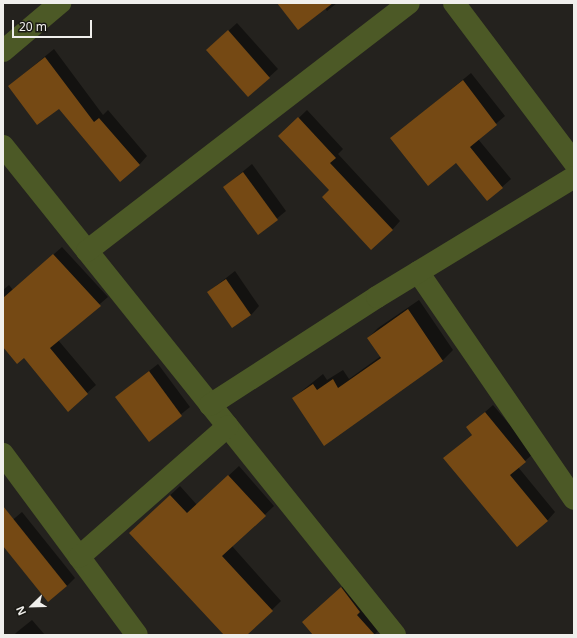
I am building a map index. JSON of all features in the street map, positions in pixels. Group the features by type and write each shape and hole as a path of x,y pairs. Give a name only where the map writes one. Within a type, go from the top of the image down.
{"street":[{"path":"3,51 60,3"},
{"path":"87,251 409,3"},
{"path":"454,3 567,138 574,162"},
{"path":"3,146 395,635"},
{"path":"210,405 418,272 574,177"},
{"path":"418,272 574,499"},
{"path":"79,557 228,426"},
{"path":"3,454 137,635"}],"building":[{"path":"277,3 333,3 298,30"},
{"path":"228,30 270,78 248,97 206,50"},
{"path":"45,57 94,122 99,118 140,165 120,182 59,109 37,125 8,86"},
{"path":"463,80 497,125 470,147 503,188 487,201 456,163 428,186 390,138"},
{"path":"298,117 336,158 330,163 393,230 371,250 322,197 329,190 278,136"},
{"path":"243,172 278,220 258,235 223,187"},
{"path":"53,254 101,306 50,348 88,394 68,412 24,358 17,364 3,347 3,298"},
{"path":"226,279 251,315 232,328 207,292"},
{"path":"408,309 443,361 324,446 292,398 313,384 317,390 333,379 338,388 381,358 367,338"},
{"path":"149,371 182,416 149,442 115,397"},
{"path":"485,412 526,462 510,475 548,521 517,547 443,458 472,435 466,427"},
{"path":"228,475 266,516 222,556 273,611 247,635 224,635 129,533 170,495 187,513"},
{"path":"3,506 67,586 48,602 3,546"},
{"path":"341,587 360,612 357,615 375,635 313,635 302,622"}]}
